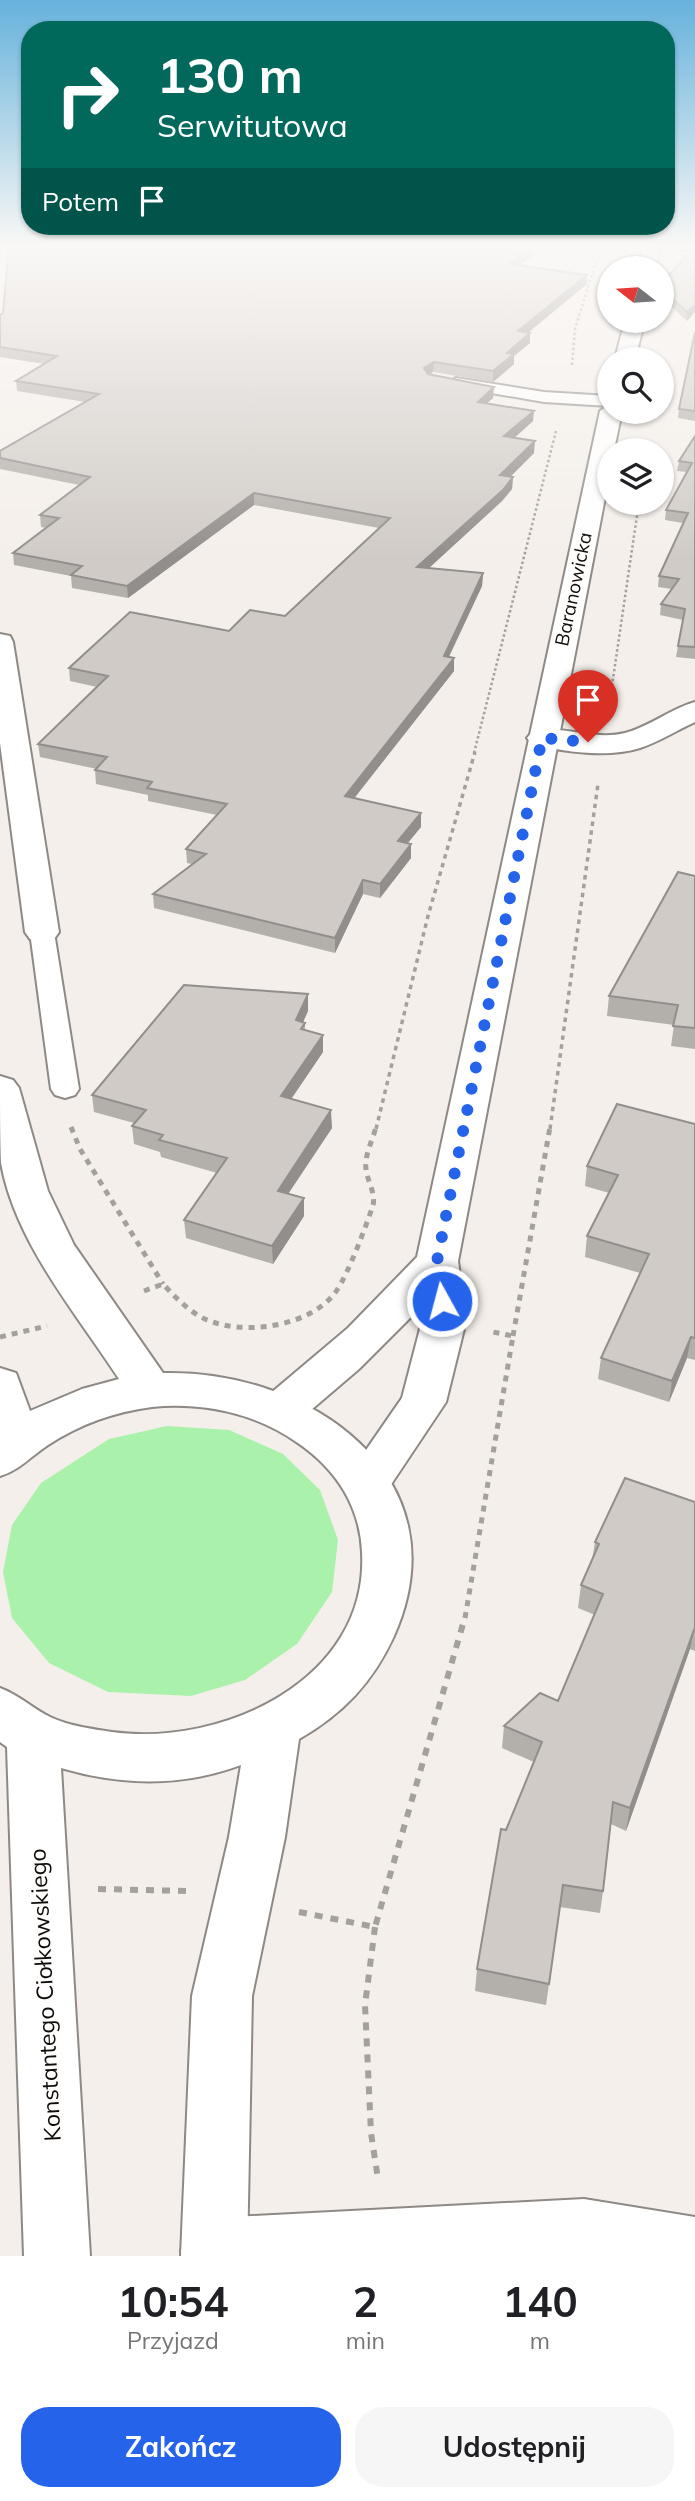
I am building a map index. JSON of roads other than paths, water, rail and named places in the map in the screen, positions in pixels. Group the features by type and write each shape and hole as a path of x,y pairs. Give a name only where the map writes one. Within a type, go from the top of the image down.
{"main road":[{"name":"Baranowicka","path":"367,1482 423,1402 444,1321 437,1261 608,424"},
{"path":"0,642 42,932"},
{"path":"542,738 605,744 632,741 695,711"},
{"path":"0,1088 28,1191 56,1250 151,1391"},
{"name":"Baranowicka","path":"281,1410 328,1374 397,1308 437,1261"},
{"path":"0,1385 8,1450 57,1417 103,1399 151,1391 196,1390 229,1394 281,1410 331,1440 367,1482 387,1531 388,1585 369,1640 330,1690 274,1729 195,1756 111,1758 16,1723"},
{"name":"Konstantego Ciołkowskiego","path":"16,1723 57,2256"},
{"path":"274,1729 257,1837 222,1996 214,2253 584,2231 695,2250"}],"lane":[{"path":"445,381 565,399 597,400"},
{"path":"42,932 65,1089"}]}
